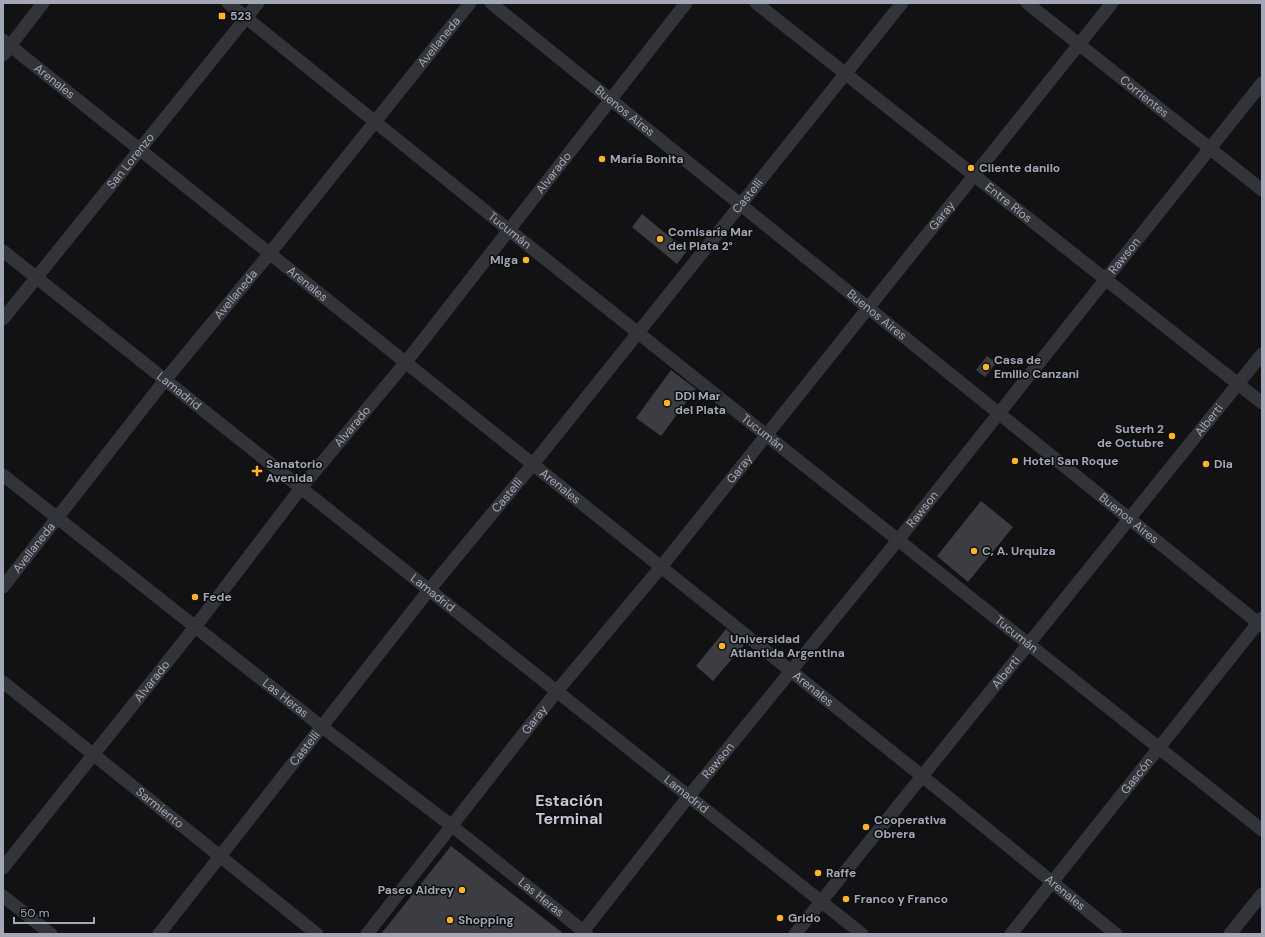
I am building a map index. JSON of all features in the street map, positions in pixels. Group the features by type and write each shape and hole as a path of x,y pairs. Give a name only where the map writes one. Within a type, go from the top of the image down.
{"street":[{"path":"5,47 43,3"},
{"name":"Tucumán","path":"228,3 509,230 1262,830"},
{"name":"San Lorenzo","path":"3,319 35,277 141,150 258,3"},
{"name":"Avellaneda","path":"3,587 58,519 165,380 270,253 470,3"},
{"name":"Buenos Aires","path":"491,3 1261,623"},
{"name":"Alvarado","path":"3,868 195,627 301,488 406,362 686,3"},
{"name":"Entre Ríos","path":"756,3 1262,403"},
{"name":"Castelli","path":"159,934 429,590 533,464 902,3"},
{"name":"Corrientes","path":"1027,3 1262,190"},
{"name":"Garay","path":"367,934 557,691 661,567 1112,3"},
{"name":"Arenales","path":"5,47 141,150 922,776 1116,934"},
{"name":"Rawson","path":"584,933 689,796 792,672 1262,84"},
{"name":"Lamadrid","path":"3,251 862,934"},
{"name":"Alberti","path":"796,934 1262,354"},
{"name":"Las Heras","path":"3,475 322,727 452,826 584,933"},
{"name":"Gascón","path":"1011,934 1261,623"},
{"name":"Sarmiento","path":"3,682 317,934"},
{"path":"1230,934 1262,894"},
{"path":"3,896 51,934"}],"building":[{"name":"Comisaría Mar del Plata 2°","path":"642,214 687,251 677,264 632,227"},
{"name":"Casa de Emilio Canzani","path":"987,356 996,363 985,377 976,370"},
{"name":"DDI Mar del Plata","path":"671,370 696,389 661,436 636,418"},
{"path":"981,501 1013,527 968,582 937,556"},
{"path":"726,629 744,645 713,681 696,666"},
{"name":"Paseo Aldrey","path":"451,846 564,934 381,934"}],"place":[{"name":"523","path":"222,16"},
{"name":"María Bonita","path":"602,159"},
{"name":"Cliente danilo","path":"971,168"},
{"name":"Comisaría Mar del Plata 2°","path":"660,239"},
{"name":"Miga","path":"526,260"},
{"name":"Casa de Emilio Canzani","path":"986,367"},
{"name":"DDI Mar del Plata","path":"667,403"},
{"name":"Suterh 2 de Octubre","path":"1172,436"},
{"name":"Hotel San Roque","path":"1015,461"},
{"name":"Dia","path":"1206,464"},
{"name":"Sanatorio Avenida","path":"257,471"},
{"name":"C, A. Urquiza","path":"974,551"},
{"name":"Fede","path":"195,597"},
{"name":"Universidad Atlantida Argentina","path":"722,646"},
{"name":"Cooperativa Obrera","path":"866,827"},
{"name":"Raffe","path":"818,873"},
{"name":"Paseo Aldrey","path":"462,890"},
{"name":"Franco y Franco","path":"846,899"},
{"name":"Grido","path":"780,918"},
{"name":"Shopping","path":"450,920"}],"district":[{"name":"Estación Terminal","path":"569,809"}]}
